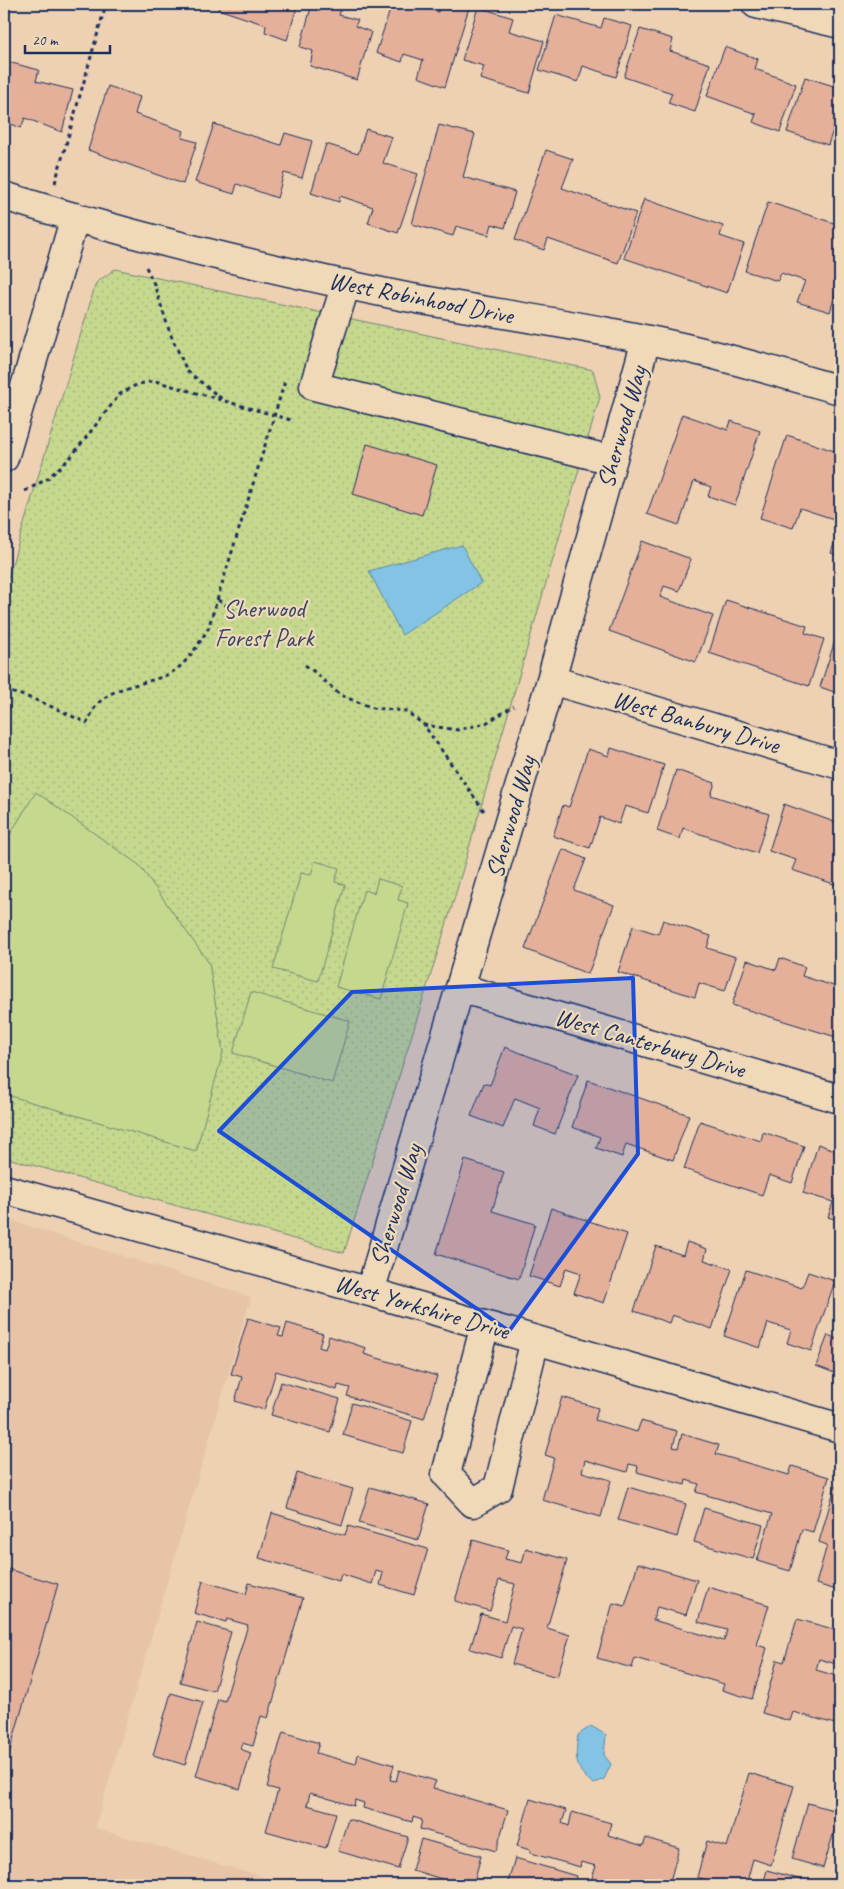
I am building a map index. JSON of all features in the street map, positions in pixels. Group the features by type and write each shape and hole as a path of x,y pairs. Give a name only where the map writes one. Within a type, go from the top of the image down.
{"street":[{"path":"756,4 840,24"},
{"name":"West Robinhood Drive","path":"4,196 47,210 215,256 346,284 702,352 840,390"},
{"path":"4,458 75,217"},
{"path":"346,284 314,386 612,460"},
{"name":"Sherwood Way","path":"370,1292 551,680 646,340"},
{"name":"West Banbury Drive","path":"551,680 840,765"},
{"name":"West Canterbury Drive","path":"460,988 840,1099"},
{"name":"West Yorkshire Drive","path":"4,1189 370,1292 840,1428"},
{"path":"485,1325 446,1474 473,1503 498,1488 535,1340"}],"path":[{"path":"47,210 106,4"},
{"path":"145,264 154,284 170,333 187,371 224,401"},
{"path":"4,691 14,692 87,723 96,705 110,694 154,680 176,669 194,651 208,629 218,600 286,377"},
{"path":"25,491 47,479 70,458 120,394 138,384 155,381 292,420"},
{"path":"218,600 242,615"},
{"path":"305,665 340,696 372,708 406,711 424,725 484,812"},
{"path":"424,725 458,730 486,723 514,706"}],"highlighted area":[{"path":"633,978 638,1154 509,1331 219,1131 352,992"}],"shaded area":[{"path":"4,1218 251,1297 95,1828 291,1885 4,1885"}],"green space":[{"name":"Sherwood Forest Park","path":"115,269 593,370 600,397 453,903 344,1253 4,1157 4,591 96,283"},
{"path":"36,792 139,865 209,963 223,1052 196,1151 4,1094 4,844"},
{"path":"315,861 339,868 335,882 345,885 318,981 273,969 301,873 311,875"},
{"path":"378,879 402,886 398,900 408,903 381,999 336,987 364,890 374,893"},
{"path":"251,992 350,1021 332,1083 233,1053"}],"water":[{"path":"462,545 481,583 402,635 369,571"},
{"path":"591,1726 606,1735 604,1755 611,1764 604,1779 594,1784 587,1779 579,1768 576,1757 578,1735"}],"building":[{"path":"194,4 210,4 208,9"},
{"path":"220,4 298,4 287,40 265,32 266,25 218,9"},
{"path":"312,4 342,4 339,15 358,20 355,26 371,32 357,80 310,66 313,51 300,47"},
{"path":"392,4 421,4 421,6 438,12 441,4 470,4 445,87 418,77 423,60 404,54 402,62 376,53"},
{"path":"478,7 513,18 509,31 544,41 529,93 480,79 484,66 462,60"},
{"path":"556,15 601,28 604,18 632,26 616,77 583,66 578,82 539,70"},
{"path":"640,29 673,39 670,51 710,64 695,112 668,103 672,93 624,77"},
{"path":"725,47 758,59 755,69 796,84 780,132 753,122 756,114 707,96"},
{"path":"4,61 39,70 36,81 73,90 62,132 25,118 21,128 4,121"},
{"path":"805,77 840,88 840,129 834,127 828,145 787,132"},
{"path":"108,86 140,97 135,114 184,131 182,138 197,142 183,184 88,150"},
{"path":"214,124 281,145 285,133 312,141 302,178 284,173 277,198 237,184 234,194 195,182"},
{"path":"439,125 475,134 463,177 515,192 505,228 492,224 489,235 456,226 453,236 412,224"},
{"path":"366,129 392,137 383,163 418,174 398,233 368,223 373,207 340,196 339,202 311,193 326,144 358,154"},
{"path":"546,150 573,159 562,188 636,213 618,263 548,239 544,250 515,240"},
{"path":"644,199 723,226 720,236 744,244 727,293 624,258"},
{"path":"768,202 840,225 840,279 830,312 797,302 805,281 781,273 778,281 745,271"},
{"path":"682,414 728,430 731,421 760,431 735,505 708,496 711,487 694,481 679,525 647,514"},
{"path":"787,435 840,453 840,521 800,508 793,528 760,518"},
{"path":"367,444 437,465 422,515 353,494"},
{"path":"840,525 840,556 831,553"},
{"path":"642,541 691,559 679,591 664,586 660,597 713,616 696,662 609,631"},
{"path":"726,600 807,626 805,633 824,639 809,686 709,653"},
{"path":"840,625 840,694 820,687"},
{"path":"611,748 664,765 648,813 625,806 619,824 600,817 590,848 553,836 563,805 569,807 588,749 609,756"},
{"path":"676,770 715,783 711,795 769,814 757,853 683,828 680,839 657,831"},
{"path":"784,804 840,824 840,886 792,870 796,860 769,851"},
{"path":"563,849 586,859 574,890 614,905 588,974 525,949"},
{"path":"663,920 711,936 707,948 736,957 725,991 699,983 695,997 618,972 633,926 658,934"},
{"path":"780,958 805,967 802,976 840,988 840,1023 836,1037 732,1005 747,960 776,970"},
{"path":"505,1047 578,1075 555,1134 534,1126 540,1108 515,1098 503,1128 471,1116 484,1083 490,1085"},
{"path":"588,1080 689,1115 673,1160 626,1144 622,1157 596,1148 600,1137 572,1127"},
{"path":"700,1121 761,1141 763,1132 804,1146 792,1183 769,1175 762,1195 684,1169"},
{"path":"818,1144 840,1152 840,1221 828,1217 833,1202 803,1193"},
{"path":"465,1160 504,1172 492,1211 535,1224 519,1279 436,1254"},
{"path":"551,1208 627,1234 604,1303 574,1293 581,1273 566,1268 560,1286 529,1276"},
{"path":"687,1242 707,1249 704,1260 732,1269 712,1329 672,1315 669,1323 634,1311 656,1246 683,1255"},
{"path":"746,1270 802,1288 808,1272 835,1281 811,1351 787,1343 791,1330 768,1323 760,1348 724,1336"},
{"path":"248,1318 281,1328 278,1336 283,1337 287,1323 323,1334 319,1347 325,1349 329,1336 366,1348 364,1354 437,1376 424,1419 347,1396 350,1388 338,1385 337,1390 276,1371 264,1410 235,1401 242,1377 231,1374"},
{"path":"840,1331 840,1375 816,1366 828,1335 837,1339"},
{"path":"281,1382 340,1399 330,1432 271,1415"},
{"path":"562,1397 598,1408 595,1420 637,1432 641,1421 677,1431 673,1447 678,1448 682,1434 719,1445 716,1454 789,1475 792,1466 829,1477 813,1532 802,1529 790,1571 757,1561 772,1514 696,1492 699,1484 686,1480 685,1485 637,1472 638,1466 629,1464 627,1472 585,1460 582,1472 611,1480 601,1517 542,1500 554,1458 545,1455"},
{"path":"352,1403 412,1421 403,1453 343,1435"},
{"path":"297,1473 353,1489 342,1525 287,1508"},
{"path":"370,1487 429,1504 418,1540 359,1523"},
{"path":"628,1487 686,1504 677,1537 618,1520"},
{"path":"835,1487 840,1489 840,1591 816,1584 827,1545 819,1542"},
{"path":"704,1508 763,1525 753,1559 694,1542"},
{"path":"272,1513 345,1535 348,1526 428,1549 414,1595 380,1585 383,1573 376,1571 372,1584 341,1574 339,1581 259,1558"},
{"path":"473,1540 508,1550 505,1559 522,1563 526,1548 567,1560 547,1628 570,1635 557,1677 512,1664 522,1629 511,1626 501,1658 470,1649 481,1614 505,1621 515,1584 499,1580 490,1611 455,1601"},
{"path":"638,1563 697,1580 686,1615 657,1607 653,1620 724,1641 727,1630 698,1622 708,1587 769,1605 757,1645 767,1648 752,1699 722,1690 724,1684 635,1658 632,1668 597,1658 613,1603 625,1606"},
{"path":"4,1568 58,1584 4,1771"},
{"path":"203,1581 246,1594 249,1583 303,1598 268,1718 261,1716 253,1746 242,1743 240,1749 251,1753 240,1789 196,1776 218,1699 225,1701 248,1625 227,1619 226,1622 194,1613"},
{"path":"797,1619 840,1631 840,1665 819,1659 816,1670 840,1677 840,1711 835,1724 793,1712 790,1721 762,1713 777,1660 784,1662"},
{"path":"197,1622 231,1632 214,1691 180,1682"},
{"path":"171,1693 203,1702 185,1765 153,1755"},
{"path":"283,1732 319,1743 316,1753 356,1764 358,1754 394,1765 390,1780 396,1781 399,1770 436,1781 433,1788 508,1810 496,1851 420,1829 422,1820 413,1817 412,1822 363,1808 364,1803 355,1800 354,1806 310,1793 307,1805 336,1813 326,1848 266,1831 278,1790 267,1787"},
{"path":"749,1773 794,1786 771,1865 753,1859 746,1885 709,1885 710,1881 697,1877 707,1841 727,1847"},
{"path":"530,1799 566,1810 562,1823 569,1826 572,1812 611,1823 608,1835 643,1846 646,1838 679,1848 669,1885 607,1885 591,1881 596,1866 581,1862 580,1867 530,1853 530,1850 517,1846"},
{"path":"808,1803 840,1812 823,1868 792,1859"},
{"path":"348,1819 408,1837 398,1869 338,1851"},
{"path":"421,1839 481,1856 473,1885 462,1885 412,1870"},
{"path":"515,1858 576,1876 574,1885 507,1885"},
{"path":"767,1870 802,1880 800,1885 763,1885"}]}
